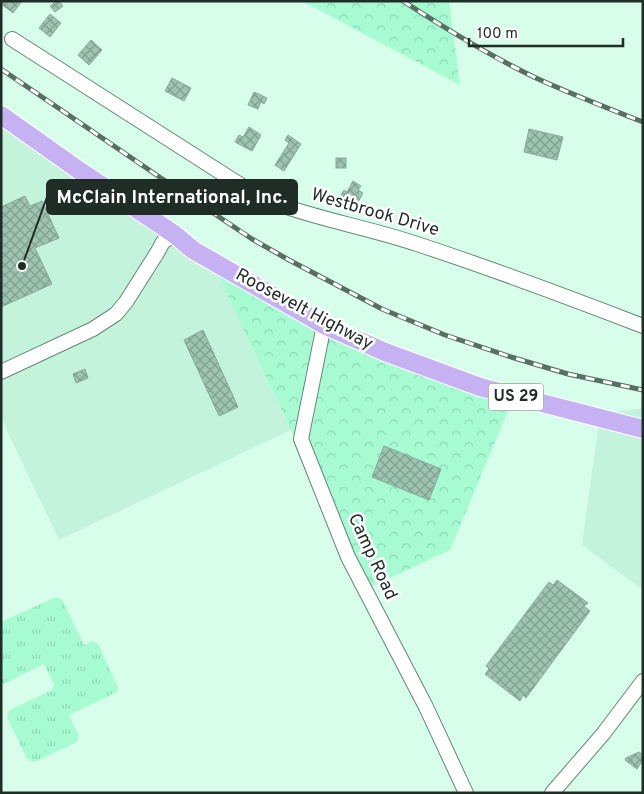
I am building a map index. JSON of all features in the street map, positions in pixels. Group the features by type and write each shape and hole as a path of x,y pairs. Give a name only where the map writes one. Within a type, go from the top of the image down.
{"main road":[{"name":"Roosevelt Highway","path":"1,116 174,234 193,250 324,325 385,352 480,387 643,429"}],"street":[{"name":"Westbrook Drive","path":"12,39 253,193 322,218 417,244 565,296 643,326"},
{"path":"1,372 92,329 116,314 126,302 163,242 174,234"},
{"name":"Camp Road","path":"324,325 301,439 348,557 426,707 466,793"},
{"path":"552,793 603,734 643,681"}],"shaded area":[{"path":"1,114 207,252 291,430 59,540 1,418"},
{"path":"643,408 643,590 582,545 600,414"}],"green space":[{"path":"302,1 449,1 460,85"},
{"path":"207,252 337,329 516,392 450,550 366,589"},
{"path":"56,597 62,599 84,645 93,641 98,644 118,687 117,692 69,715 79,736 77,742 34,762 27,759 7,717 10,710 52,690 54,685 44,664 1,685 1,622"}],"building":[{"path":"1,1 22,1 13,13 1,4"},
{"path":"57,1 63,6 55,12 50,6"},
{"path":"50,14 61,23 50,37 39,28"},
{"path":"91,40 102,50 89,65 78,55"},
{"path":"172,78 191,88 184,101 165,91"},
{"path":"254,92 267,98 264,104 261,102 258,109 248,105"},
{"path":"249,127 261,135 252,151 235,142 239,135 243,137"},
{"path":"529,129 563,137 557,160 524,152"},
{"path":"288,135 301,144 284,171 275,165 289,143 285,140"},
{"path":"336,158 346,158 346,168 336,168"},
{"path":"353,181 361,186 358,190 363,193 357,204 353,201 348,209 337,202 344,190 347,192"},
{"path":"25,196 30,206 42,201 59,238 35,248 52,284 1,307 1,207"},
{"path":"203,330 238,407 219,416 184,340"},
{"path":"85,369 88,378 76,383 73,374"},
{"path":"384,446 441,469 429,500 372,477"},
{"path":"557,580 588,603 584,606 590,611 526,698 523,695 520,701 485,674 489,669 486,666 549,582 553,585"},
{"path":"639,752 643,755 643,760 637,769 625,760"}],"railway":[{"path":"403,1 468,42 519,70 562,90 643,122"},
{"path":"1,69 252,239 382,309 445,335 511,357 568,374 643,390"}],"place":[{"name":"McClain International, Inc.","path":"22,266"}]}
